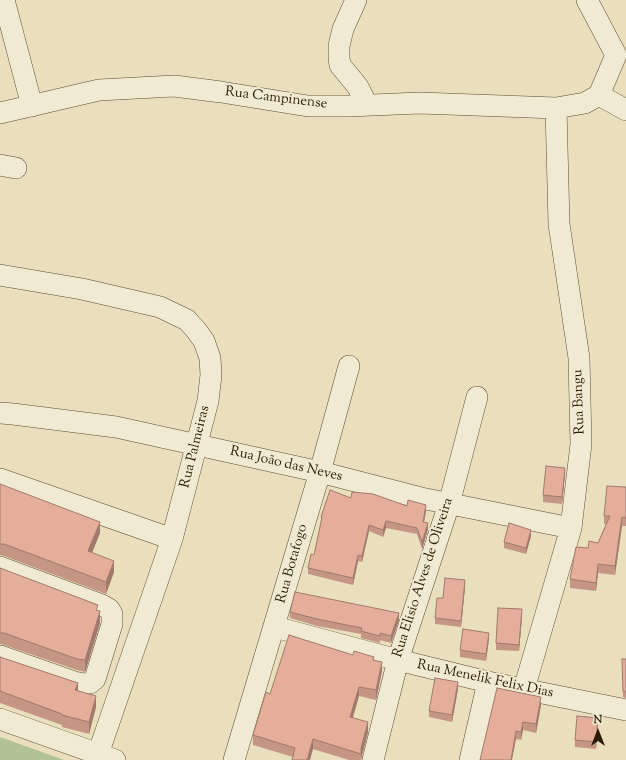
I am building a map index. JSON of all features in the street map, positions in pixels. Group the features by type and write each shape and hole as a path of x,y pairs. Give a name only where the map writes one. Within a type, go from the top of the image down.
{"street":[{"path":"4,0 32,106"},
{"path":"356,0 344,29 339,46 339,58 340,65 358,87 367,105"},
{"path":"587,0 621,54 599,95 626,110"},
{"name":"Rua Campinense","path":"0,113 99,90 174,86 308,106 420,104 556,108 585,103 599,95"},
{"name":"Rua Bangu","path":"524,689 571,528 581,444 576,333 560,230 556,108"},
{"name":"Rua Palmeiras","path":"0,275 82,289 160,308 187,320 204,341 210,358 211,375 208,401 172,539 103,758"},
{"name":"Rua Botafogo","path":"234,760 275,627 349,366"},
{"name":"Rua Elisio Alves de Oliveira","path":"373,760 398,660 448,504 477,397"},
{"name":"Rua João das Neves","path":"0,413 116,427 320,472 448,504 571,528"},
{"path":"0,479 172,539"},
{"path":"0,567 102,605 109,609 112,614 112,624 95,679 90,683 84,684 74,682 0,656"},
{"name":"Rua Menelik Felix Dias","path":"275,627 398,660 488,682 626,710"},
{"path":"470,760 488,682"},
{"path":"0,719 103,758"}],"green space":[{"path":"0,737 64,760 0,760"}],"building":[{"path":"546,466 565,468 562,497 543,495"},
{"path":"0,484 100,522 88,551 114,561 106,582 4,544 0,544"},
{"path":"607,486 626,487 626,518 622,517 615,566 598,564 596,583 570,579 576,547 588,548 589,541 598,543 610,516 604,516"},
{"path":"330,490 351,498 352,492 373,494 407,506 408,500 426,505 423,522 428,523 422,542 417,528 386,521 383,530 369,525 362,556 358,555 353,578 308,568 311,554 314,555 321,517"},
{"path":"509,523 531,530 526,548 504,542"},
{"path":"0,568 98,605 96,610 100,611 85,660 77,659 4,633 0,633"},
{"path":"445,578 465,580 461,621 435,618 437,598 443,598"},
{"path":"295,592 399,613 391,636 380,633 380,636 361,631 362,628 290,612"},
{"path":"498,608 522,609 519,645 496,643"},
{"path":"463,629 489,633 486,654 460,650"},
{"path":"289,635 353,655 354,651 374,657 373,660 382,662 376,690 359,687 350,717 368,722 361,748 361,754 313,739 307,760 292,760 295,748 253,735 266,692 270,694"},
{"path":"0,657 78,683 75,690 96,696 89,722 62,715 0,691"},
{"path":"622,659 626,659 626,692 623,691"},
{"path":"435,678 458,682 452,715 429,711"},
{"path":"497,688 541,697 536,724 523,722 521,732 516,731 511,760 480,760"},
{"path":"577,716 598,718 596,742 575,740"}]}
